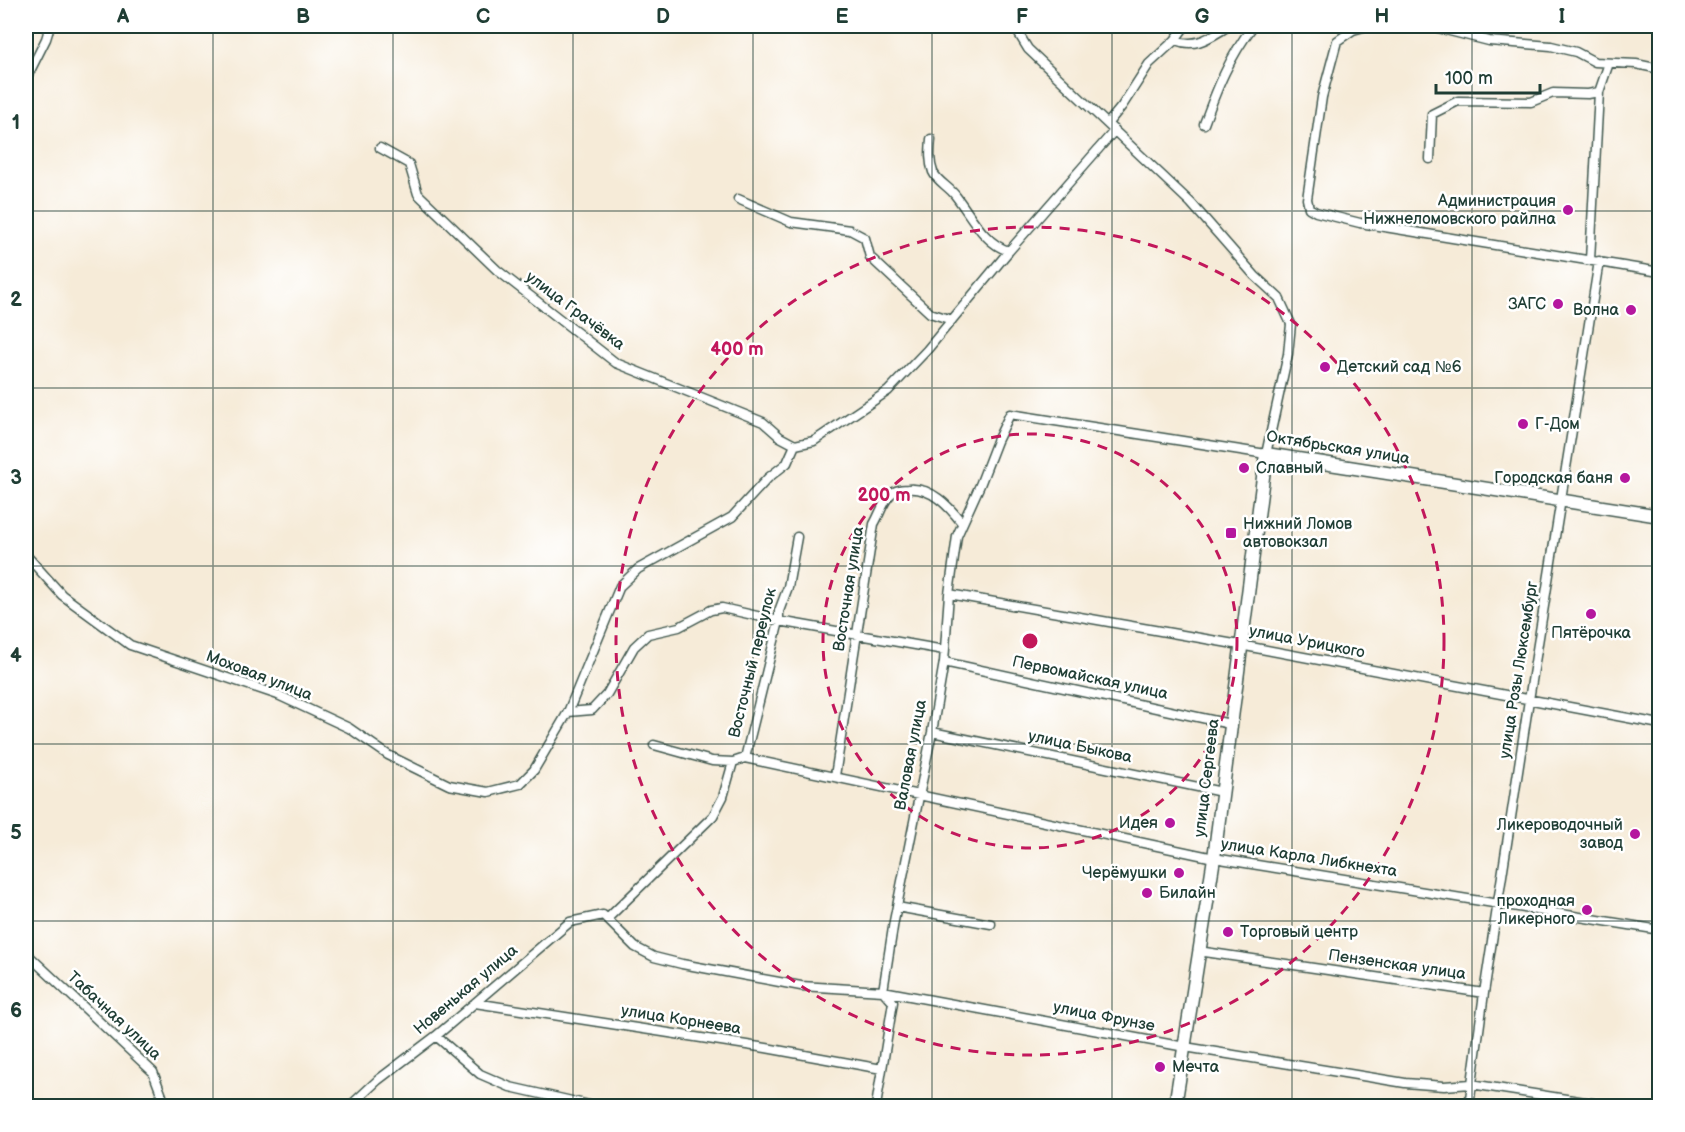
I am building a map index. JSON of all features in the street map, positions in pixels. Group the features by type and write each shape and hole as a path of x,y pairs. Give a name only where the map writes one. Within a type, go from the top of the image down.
{"main road":[{"name":"Октябрьская улица","path":"1266,454 1659,516"},
{"name":"улица Сергеева","path":"1174,1107 1214,858 1266,454"}],"street":[{"path":"26,79 50,26"},
{"path":"1014,26 1028,49 1191,203 1254,276 1279,298 1291,324 1288,354 1266,454"},
{"path":"1108,123 1149,63 1175,40 1185,26"},
{"path":"1175,40 1186,44 1201,43 1229,26"},
{"path":"1204,124 1221,77 1253,26"},
{"path":"1367,26 1355,28 1337,41 1322,97 1307,199 1309,208 1316,212 1360,223 1659,272"},
{"path":"1430,26 1489,41 1551,46 1576,52 1595,62 1635,64 1659,69"},
{"path":"1430,159 1432,114 1458,101 1531,102 1553,93 1599,92 1609,63"},
{"name":"улица Розы Люксембург","path":"1468,1107 1594,261 1599,92"},
{"path":"795,445 814,441 888,391 927,350 1009,251 1115,130"},
{"path":"931,139 929,158 934,174 954,193 971,219 997,247 1009,251"},
{"name":"улица Грачёвка","path":"380,148 409,164 418,194 497,270 616,363 763,422 780,437 795,445"},
{"path":"738,199 791,222 849,230 865,238 870,257 879,266 930,314 952,320"},
{"name":"Октябрьская улица","path":"1010,414 1266,454"},
{"name":"Валовая улица","path":"876,1107 893,1002 883,991 944,662 949,594 957,536 1010,414"},
{"name":"Моховая улица","path":"26,555 62,595 130,645 278,695 349,728 388,755 449,785 488,792 520,784 534,770 568,712 620,586 638,569 732,517 768,478 787,463 795,445"},
{"name":"Восточная улица","path":"835,776 874,524 890,495 900,489 915,488 928,491 951,509 962,523"},
{"name":"Восточный переулок","path":"607,919 713,816 723,797 733,762 745,758 779,621 779,611 788,587 797,537"},
{"name":"улица Урицкого","path":"949,594 1240,645 1659,724"},
{"path":"568,712 592,710 607,694 634,647 648,634 679,627 711,610 722,608 779,621 944,650"},
{"name":"Первомайская улица","path":"944,662 1230,724"},
{"name":"улица Быкова","path":"932,732 1222,792"},
{"path":"654,745 712,761 733,762"},
{"name":"улица Карла Либкнехта","path":"745,758 1214,858 1659,930"},
{"path":"897,907 991,924"},
{"name":"Новенькая улица","path":"350,1107 378,1080 436,1036 570,922 603,915 607,919"},
{"name":"улица Фрунзе","path":"607,919 635,947 654,957 801,987 883,991 1185,1047 1405,1083 1444,1086 1472,1084 1611,1107"},
{"name":"Пензенская улица","path":"1198,951 1484,993"},
{"name":"Табачная улица","path":"26,953 153,1072 162,1096 152,1107"},
{"name":"улица Корнеева","path":"475,1003 766,1048 882,1069"},
{"path":"436,1036 480,1074 510,1087 594,1107"}],"place":[{"name":"Администрация Нижнеломовского райлна","path":"1568,210"},
{"name":"ЗАГС","path":"1558,304"},
{"name":"Волна","path":"1631,310"},
{"name":"Детский сад №6","path":"1325,367"},
{"name":"Г-Дом","path":"1523,424"},
{"name":"Славный","path":"1244,468"},
{"name":"Городская баня","path":"1625,478"},
{"name":"Нижний Ломов автовокзал","path":"1231,533"},
{"name":"Пятёрочка","path":"1591,614"},
{"name":"Идея","path":"1170,823"},
{"name":"Ликероводочный завод","path":"1635,834"},
{"name":"Черёмушки","path":"1179,873"},
{"name":"Билайн","path":"1147,893"},
{"name":"проходная Ликерного","path":"1587,910"},
{"name":"Торговый центр","path":"1228,932"},
{"name":"Мечта","path":"1160,1067"}]}
